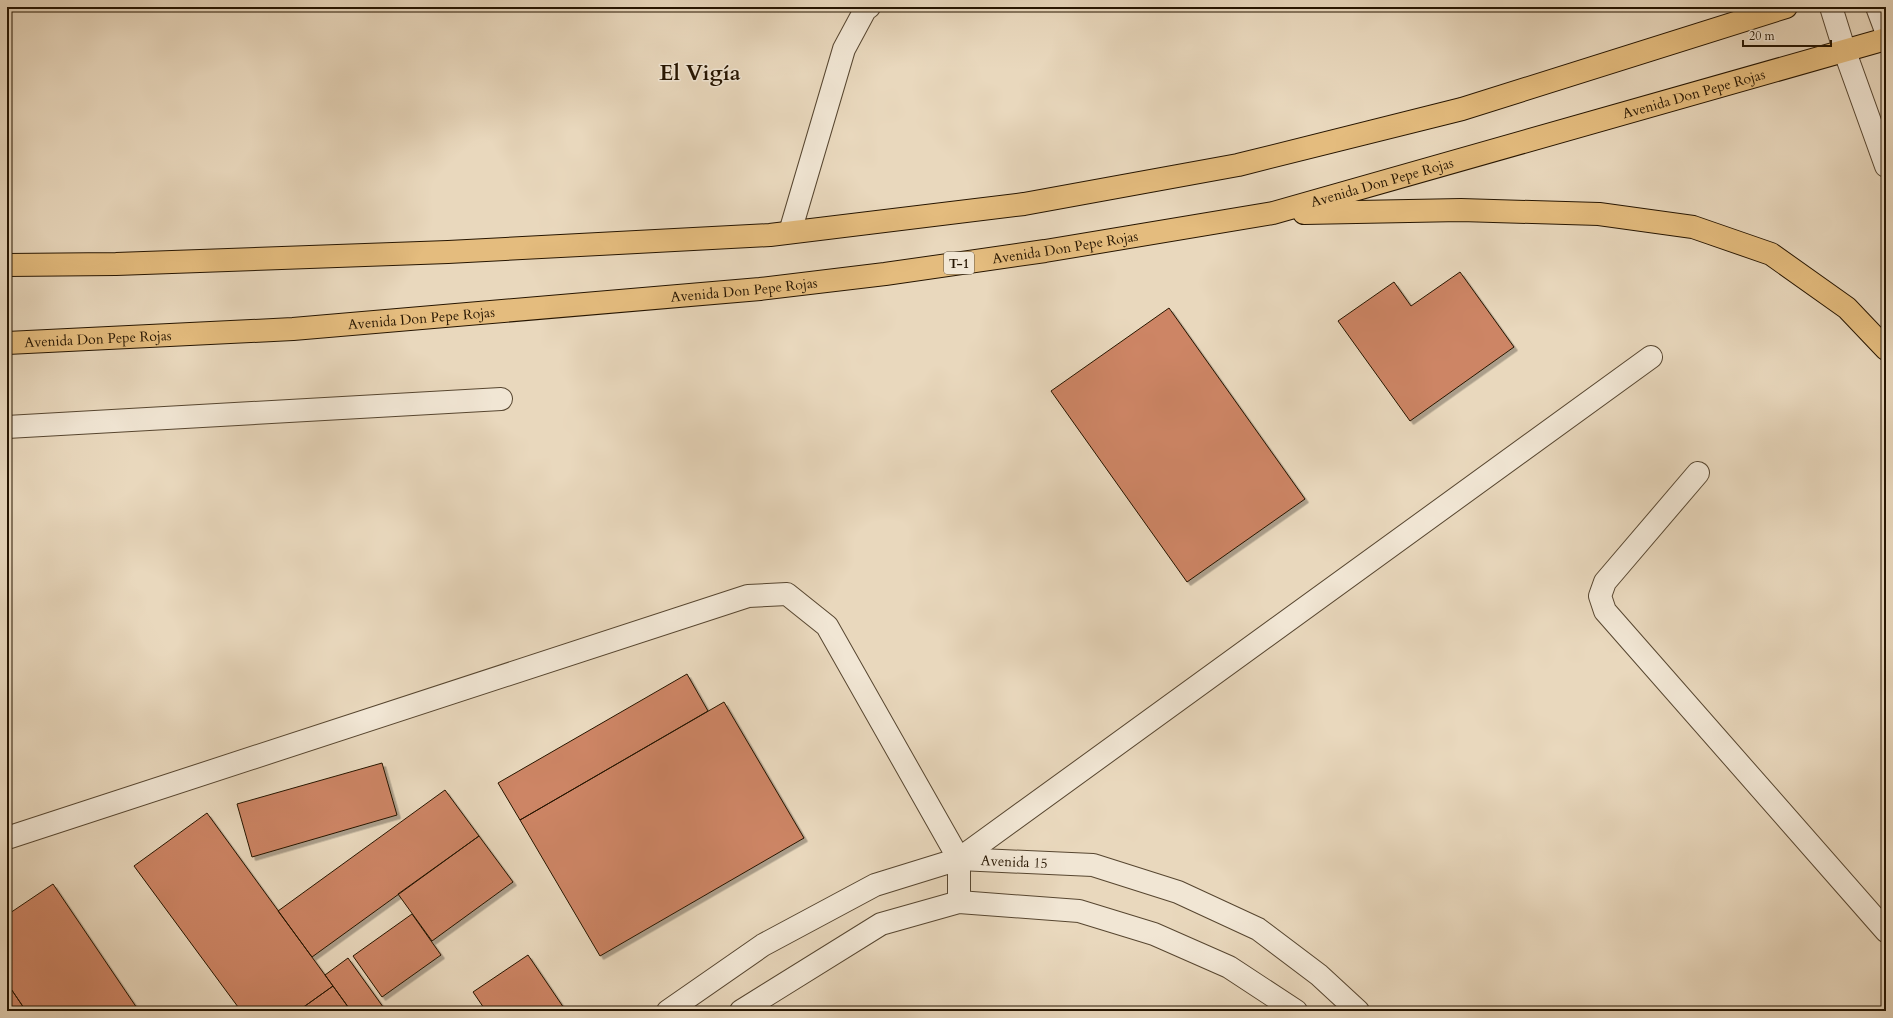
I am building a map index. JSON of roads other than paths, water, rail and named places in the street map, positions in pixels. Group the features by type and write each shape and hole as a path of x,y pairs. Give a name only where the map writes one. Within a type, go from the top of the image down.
{"highway":[{"path":"7,265 116,264 448,252 790,232 1024,204 1238,165 1462,109 1786,7"},
{"name":"Avenida Don Pepe Rojas","path":"7,343 293,329 760,288 885,274 1045,251 1273,213 1845,52 1886,39"},
{"path":"1273,213 1461,210 1599,214 1693,227 1771,254 1847,308 1886,349"}],"street":[{"path":"790,232 844,49 865,10 869,7"},
{"path":"1831,7 1845,52 1886,166"},
{"path":"1877,7 1886,31"},
{"path":"958,859 1651,357"},
{"path":"7,427 501,399"},
{"path":"1698,473 1605,582 1600,596 1605,611 1886,931"},
{"path":"7,838 748,596 787,594 827,626 958,859 959,902"},
{"name":"Avenida 15","path":"668,1011 763,945 875,885 958,859 1093,865 1178,892 1258,929 1319,975 1358,1011"},
{"path":"750,1009 881,924 959,902 1079,911 1147,932 1230,967 1296,1011"}],"district":[{"name":"El Vigía","path":"700,72"}]}
